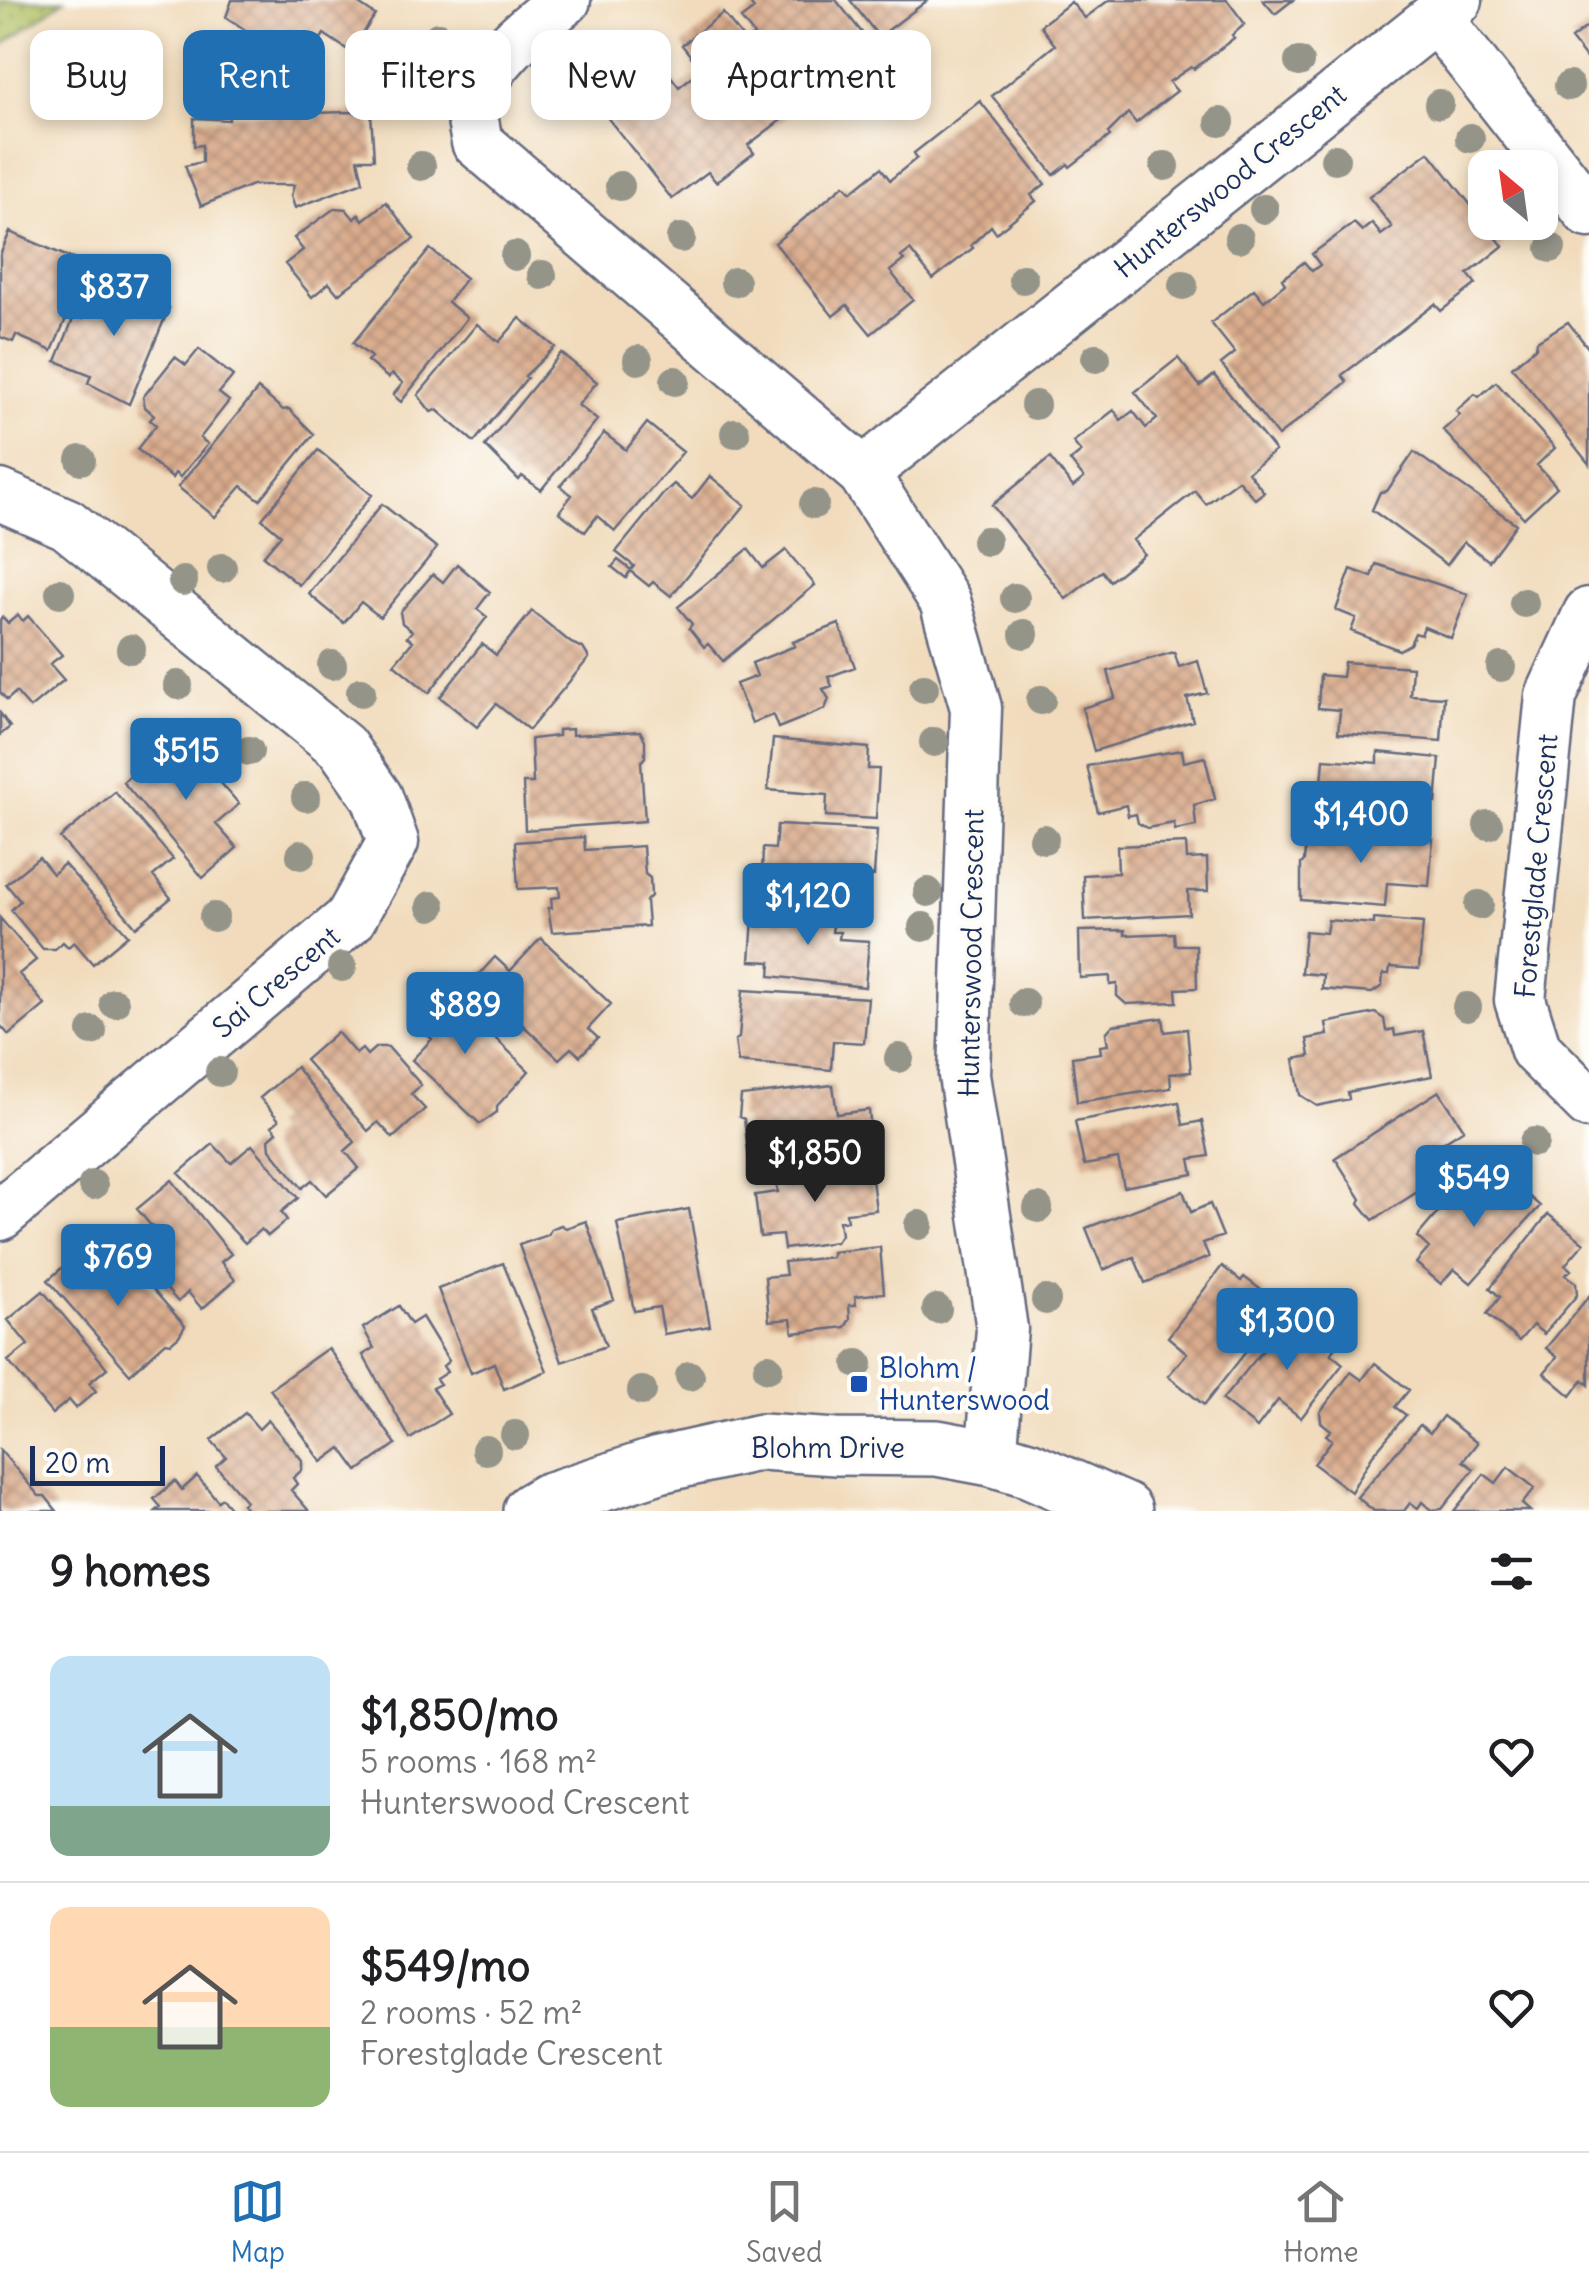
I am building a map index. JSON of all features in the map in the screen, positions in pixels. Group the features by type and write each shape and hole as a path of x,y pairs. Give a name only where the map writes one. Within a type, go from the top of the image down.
{"street":[{"name":"Hunterswood Crescent","path":"565,0 525,31 487,75 472,106 477,142 863,474 945,600 976,708 964,1075 1002,1329 991,1458"},
{"name":"Hunterswood Crescent","path":"863,474 1446,8"},
{"path":"1446,8 1589,212"},
{"name":"Sai Crescent","path":"0,496 67,524 342,747 376,796 393,842 350,919 0,1215"},
{"name":"Forestglade Crescent","path":"1589,613 1552,696 1520,1000 1536,1050 1589,1102"},
{"name":"Blohm Drive","path":"531,1511 548,1501 660,1465 760,1442 937,1448 991,1458 1028,1469 1124,1511"}],"green space":[{"path":"0,0 64,0 0,47"}],"building":[{"path":"232,0 353,0 375,15 365,30 345,30 345,48 325,35 325,30 245,30 226,17"},
{"path":"836,0 860,30 750,30 741,19 754,9 750,3"},
{"path":"850,0 928,0 888,30 874,30"},
{"path":"1109,0 1227,0 1245,24 1232,35 1234,38 1194,69 1191,67 1169,82 1177,91 1136,123 1128,113 1108,133 1110,136 1054,175 992,96 1055,45 1040,26 1071,2 1085,18"},
{"path":"1263,0 1293,0 1275,14"},
{"path":"723,13 736,30 701,30"},
{"path":"1589,25 1589,62 1571,39"},
{"path":"691,38 691,56 682,45"},
{"path":"671,76 679,87 691,78 691,120 781,120 748,145 754,153 716,182 708,172 672,199 609,120 671,120"},
{"path":"980,101 1045,184 1031,195 1036,201 996,233 991,226 971,245 973,248 933,279 910,250 901,257 904,260 890,271 913,300 871,334 847,305 833,316 775,243 844,185 851,192 881,168 890,180 917,158 914,153"},
{"path":"345,112 345,120 371,120 374,159 358,159 363,182 295,208 291,196 294,185 252,185 201,206 185,166 202,162 202,145 194,146 194,120 325,120 325,113"},
{"path":"1429,152 1468,202 1468,240 1498,240 1503,246 1468,274 1476,284 1441,311 1435,304 1342,375 1347,382 1278,436 1221,364 1235,353 1211,323 1254,289 1264,301 1285,284 1282,279 1304,262 1312,271 1320,265 1312,254 1354,223 1362,231 1372,223 1381,235 1392,227 1369,197"},
{"path":"386,202 414,239 338,294 329,283 312,297 285,264 303,250 294,238 335,208 346,209 354,219 359,214 363,220"},
{"path":"10,232 80,262 63,301 72,305 52,351 16,335 13,342 0,337 0,255"},
{"path":"430,249 466,278 448,302 467,318 401,402 393,395 403,383 392,374 388,378 353,343"},
{"path":"99,279 169,308 129,404 88,383 91,375 56,361 75,314 83,318"},
{"path":"520,318 555,347 525,376 474,442 437,410 431,412 418,395 477,324 499,342"},
{"path":"1568,322 1589,349 1589,464 1512,367 1536,347 1537,341"},
{"path":"199,349 233,376 219,393 229,401 200,438 208,444 180,477 175,473 172,478 137,449 156,425 150,420 154,415 145,407 143,397 175,357 186,365"},
{"path":"561,353 597,382 578,405 597,420 541,490 522,476 519,480 485,446"},
{"path":"1178,358 1200,386 1214,375 1275,451 1248,472 1264,492 1255,499 1238,480 1206,504 1195,491 1133,540 1144,554 1110,581 1102,571 1066,599 992,505 1050,458 1073,487 1084,478 1070,461 1081,452 1073,442 1114,410 1121,420 1133,411 1146,428 1157,419 1135,392"},
{"path":"1496,382 1555,448 1537,465 1557,487 1524,518 1443,430 1460,415 1456,411"},
{"path":"258,389 283,410 289,409 314,434 260,500 242,486 215,517 178,487"},
{"path":"647,423 683,452 615,531 597,516 585,532 559,512 572,495 560,486 604,433 626,450"},
{"path":"318,450 372,495 299,585 263,556 281,535 262,519"},
{"path":"1414,452 1516,524 1489,561 1464,542 1447,565 1372,510 1380,492 1387,491"},
{"path":"710,476 745,505 671,596 653,582 649,586 630,571 626,578 612,567 618,560 631,570 634,566 616,552 664,493 674,484 692,499"},
{"path":"382,504 437,548 380,617 361,602 344,623 309,594"},
{"path":"748,549 763,568 786,550 815,585 723,661 708,644 704,647 678,607"},
{"path":"457,564 490,592 477,609 487,617 429,693 394,664 413,641 407,637 412,631 402,623 400,612 433,574 443,582"},
{"path":"1376,564 1468,594 1451,638 1424,627 1421,635 1415,633 1410,644 1399,650 1351,631 1356,618 1336,610 1351,569 1372,577"},
{"path":"532,611 583,648 589,658 529,730 496,704 477,727 440,697 482,644 496,655"},
{"path":"18,615 23,621 28,616 62,655 50,664 64,680 30,708 16,692 7,700 0,692 0,620 2,617 8,623"},
{"path":"839,624 855,667 828,677 832,686 823,689 829,699 825,709 778,728 773,715 752,723 736,684 757,676 752,663"},
{"path":"1174,652 1179,667 1198,661 1207,693 1187,698 1193,721 1094,751 1082,708 1115,698 1108,671"},
{"path":"1344,662 1412,667 1410,695 1444,697 1441,741 1338,733 1340,710 1318,708 1320,675 1342,677"},
{"path":"0,713 10,727 0,735"},
{"path":"572,729 572,735 640,731 645,740 645,757 641,762 645,821 525,830 523,783 533,783 531,739 558,736 558,730"},
{"path":"178,733 239,804 216,824 237,848 203,878 123,782 159,750 159,744"},
{"path":"773,739 869,748 868,769 879,769 876,819 826,816 827,795 768,790"},
{"path":"1182,750 1184,762 1205,757 1215,799 1194,805 1196,826 1175,830 1174,823 1147,828 1138,823 1136,814 1128,816 1126,805 1098,812 1087,766"},
{"path":"1378,752 1440,758 1436,803 1407,800 1405,816 1320,811 1314,803 1315,789 1322,783 1324,759 1378,763"},
{"path":"115,792 173,859 153,876 171,898 136,927 60,838"},
{"path":"777,825 877,830 874,876 843,874 841,902 771,897 772,874 762,874 763,848 775,849"},
{"path":"1307,828 1433,839 1429,886 1387,883 1385,907 1301,900"},
{"path":"584,837 585,850 643,846 645,874 650,878 651,896 646,901 648,926 552,932 548,908 552,908 551,898 560,897 559,887 518,889 515,842"},
{"path":"1186,843 1187,859 1207,858 1208,891 1188,891 1189,914 1085,920 1083,875 1118,873 1117,846"},
{"path":"39,857 53,874 64,864 128,935 93,964 74,942 68,947 63,942 55,949 43,949 11,910 20,901 6,884"},
{"path":"776,906 827,911 834,918 832,932 840,932 839,939 869,941 865,987 770,976 771,962 750,961 753,918 775,920"},
{"path":"0,918 36,960 19,974 45,1005 9,1035 0,1025"},
{"path":"1374,919 1423,923 1419,969 1390,967 1389,974 1383,974 1382,986 1372,993 1322,989 1323,975 1301,973 1305,931 1326,933 1328,920 1374,924"},
{"path":"1125,930 1125,935 1174,933 1175,945 1196,945 1197,988 1176,989 1177,1002 1126,1004 1117,996 1117,984 1110,985 1110,976 1080,978 1079,931"},
{"path":"541,938 611,1004 588,1029 598,1038 580,1056 571,1048 559,1059 510,1013 500,1023 465,990 495,957 510,971"},
{"path":"441,985 529,1071 497,1106 497,1112 480,1124 412,1060 432,1039 410,1018"},
{"path":"743,990 868,998 864,1043 833,1041 831,1070 738,1062 735,1040 739,1038"},
{"path":"1375,1013 1384,1019 1386,1031 1394,1029 1395,1036 1423,1031 1432,1076 1348,1092 1349,1099 1317,1106 1300,1095 1294,1059 1310,1056 1307,1039 1328,1035 1326,1023"},
{"path":"1163,1018 1165,1032 1187,1029 1191,1072 1170,1074 1171,1088 1077,1102 1072,1057 1101,1053 1100,1046 1108,1045 1106,1033 1113,1025"},
{"path":"337,1032 356,1054 362,1049 367,1055 376,1047 388,1047 421,1085 411,1094 425,1109 393,1138 378,1122 368,1131 305,1060"},
{"path":"296,1067 355,1142 345,1151 359,1168 326,1195 312,1180 302,1188 270,1149 269,1139 277,1132 272,1126 279,1120 260,1098"},
{"path":"833,1085 837,1114 869,1110 873,1156 750,1168 744,1119 739,1117 741,1096"},
{"path":"1439,1091 1464,1129 1436,1147 1452,1170 1373,1220 1359,1203 1361,1199 1335,1158"},
{"path":"1179,1102 1183,1125 1202,1121 1209,1156 1190,1159 1193,1174 1124,1187 1118,1159 1084,1165 1075,1121"},
{"path":"213,1144 231,1163 252,1145 298,1198 281,1212 287,1220 268,1236 261,1229 245,1243 179,1173"},
{"path":"870,1164 876,1210 846,1213 847,1221 839,1221 841,1235 836,1242 784,1249 782,1235 760,1237 755,1195 778,1192 776,1179"},
{"path":"1505,1175 1540,1206 1471,1283 1454,1269 1441,1284 1416,1263 1429,1248 1417,1237 1462,1184 1482,1202"},
{"path":"172,1180 231,1254 221,1262 235,1280 202,1309 188,1292 178,1302 144,1263 151,1257 145,1251 155,1242 151,1237 157,1233 137,1209"},
{"path":"1183,1191 1191,1212 1210,1204 1223,1236 1203,1243 1209,1257 1145,1283 1134,1257 1103,1270 1086,1228"},
{"path":"689,1209 710,1326 664,1334 659,1307 634,1311 617,1223"},
{"path":"1548,1214 1584,1243 1565,1265 1571,1270 1565,1275 1576,1283 1577,1295 1544,1334 1533,1325 1519,1341 1487,1314 1500,1297 1490,1288"},
{"path":"586,1221 614,1300 592,1308 606,1346 562,1362 519,1245 548,1235 561,1225 566,1228"},
{"path":"880,1247 884,1293 855,1296 856,1305 849,1305 850,1319 845,1327 793,1333 791,1319 769,1321 765,1277 786,1275 784,1262"},
{"path":"81,1251 102,1274 123,1255 185,1326 171,1343 166,1342 130,1374 48,1280"},
{"path":"503,1263 547,1371 504,1389 494,1363 471,1373 438,1289"},
{"path":"1222,1266 1264,1292 1260,1297 1278,1311 1204,1405 1168,1376 1187,1353 1168,1337"},
{"path":"43,1291 107,1368 89,1383 96,1391 76,1408 69,1400 52,1414 8,1361 28,1345 8,1320"},
{"path":"1589,1296 1589,1385 1583,1380 1571,1396 1544,1373 1557,1357 1546,1348"},
{"path":"399,1306 411,1324 422,1317 449,1361 443,1366 447,1372 436,1379 440,1384 432,1388 449,1414 410,1439 363,1355 374,1348 363,1328"},
{"path":"1319,1318 1343,1339 1331,1354 1343,1364 1301,1418 1278,1400 1257,1428 1222,1400 1288,1320 1305,1334"},
{"path":"328,1348 396,1444 358,1471 341,1448 322,1462 270,1389"},
{"path":"1375,1363 1409,1390 1395,1407 1406,1415 1372,1456 1351,1492 1314,1464 1332,1440 1326,1435 1331,1430 1321,1422 1320,1412 1351,1372 1362,1380"},
{"path":"245,1413 259,1429 268,1420 302,1460 302,1470 293,1478 297,1484 291,1490 309,1511 248,1511 242,1504 246,1501 216,1466 226,1457 211,1440"},
{"path":"1443,1416 1477,1443 1463,1461 1474,1469 1442,1509 1431,1510 1422,1502 1418,1508 1410,1503 1404,1511 1374,1511 1357,1497 1420,1425 1430,1433"},
{"path":"0,1450 39,1496 45,1496 57,1511 0,1511"},
{"path":"1508,1467 1535,1488 1522,1504 1530,1511 1454,1511 1484,1474 1496,1483"},
{"path":"197,1476 218,1501 222,1498 233,1511 156,1511 161,1507 154,1499 175,1481 182,1490"}],"place":[{"name":"Blohm / Hunterswood","path":"859,1384"}]}
